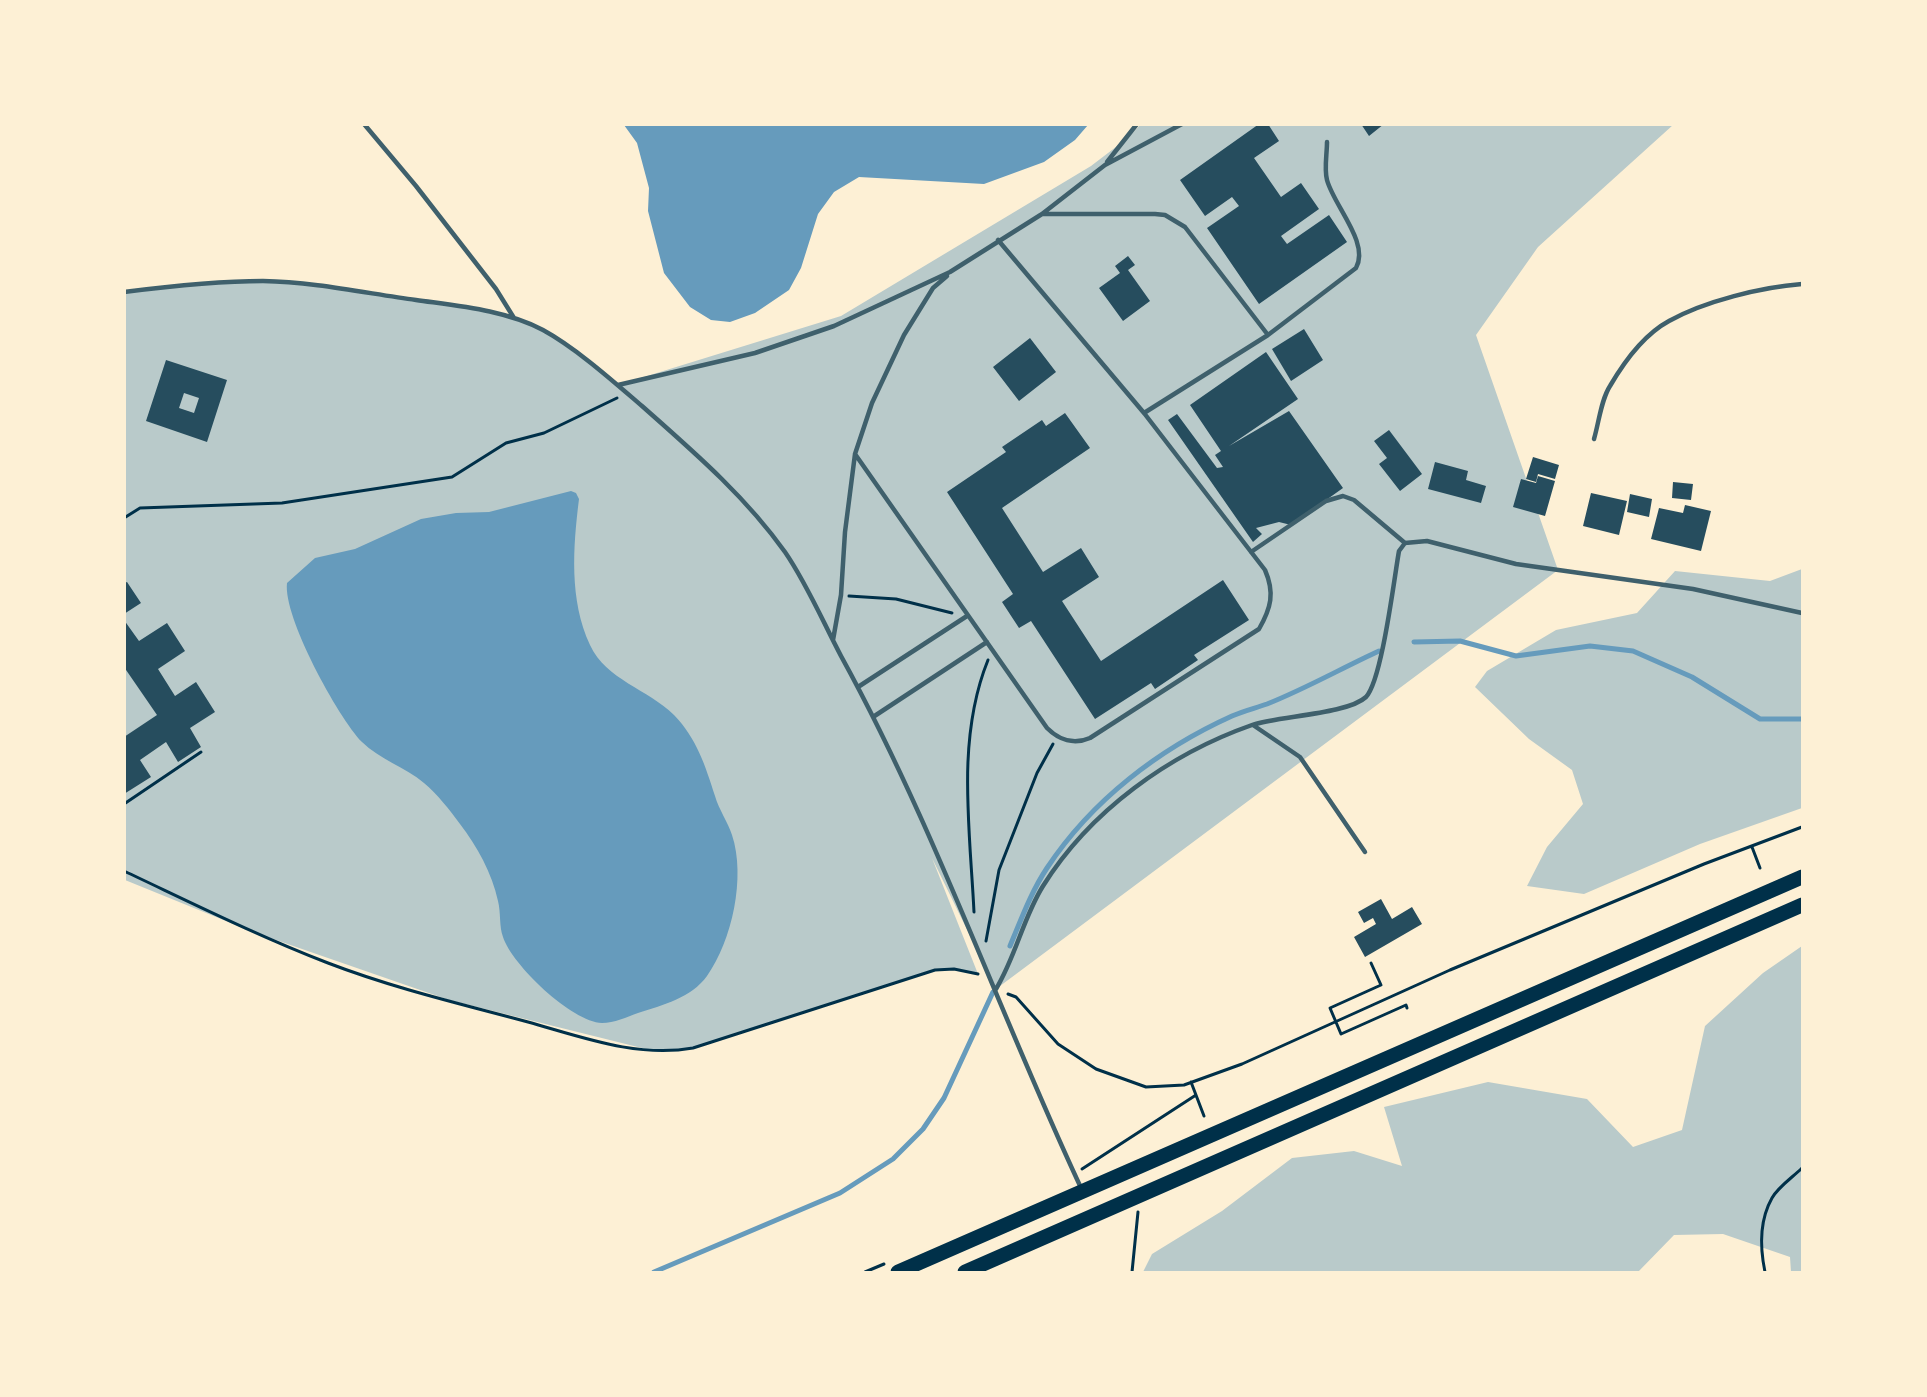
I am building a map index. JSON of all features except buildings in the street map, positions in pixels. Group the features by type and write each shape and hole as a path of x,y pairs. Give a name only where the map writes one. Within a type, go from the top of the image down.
{"highway":[{"path":"892,1268 1083,1192 1803,877"},
{"path":"965,1272 1803,905"}],"lane":[{"path":"364,124 376,135 496,289 514,318"},
{"path":"1105,165 1137,124"},
{"path":"618,385 755,353 834,326 950,272 1042,214 1105,165 1182,124"},
{"path":"1144,413 1268,335 1349,274 1359,261 1355,235 1333,200 1326,177 1327,142"},
{"path":"1042,214 1155,214 1176,221 1185,226 1268,335"},
{"path":"855,453 967,616 1047,728 1057,736 1078,741 1090,738 1259,629 1268,613 1273,595 1265,570 1144,413 998,240"},
{"path":"832,640 841,595 845,532 855,453 872,403 904,335 933,288 950,272"},
{"path":"124,292 185,284 264,281 321,286 463,307 514,318 545,331 618,385 740,495 787,555 873,717 996,989 1083,1192"},
{"path":"1594,439 1608,387 1656,330 1670,321 1737,296 1758,290 1803,284"},
{"path":"1251,552 1326,501 1342,496 1354,500 1405,543 1427,540 1516,564 1693,589 1803,613"},
{"path":"996,989 1013,956 1025,921 1043,886 1074,844 1099,817 1165,768 1219,738 1253,724 1352,705 1368,694 1377,669 1400,551 1405,543"},
{"path":"858,687 967,616"},
{"path":"873,717 987,642"},
{"path":"1253,724 1300,757 1365,852"}],"path":[{"path":"124,518 140,508 282,502 452,477 506,443 544,433 627,393"},
{"path":"841,595 896,599 967,616"},
{"path":"974,921 967,756 979,683 993,650"},
{"path":"982,961 999,870 1037,772 1057,736"},
{"path":"124,804 201,752"},
{"path":"124,871 253,932 330,964 471,1007 606,1044 646,1051 672,1052 693,1048 935,970 954,969 978,974 996,989 1016,997 1058,1044 1095,1069 1146,1087 1166,1087 1191,1082 1242,1064 1460,965 1752,846 1803,828"},
{"path":"1752,846 1760,868"},
{"path":"1371,963 1381,986 1330,1008 1341,1034 1406,1005 1407,1008"},
{"path":"1191,1082 1204,1116"},
{"path":"1074,1174 1196,1095"},
{"path":"1764,1272 1761,1249 1763,1225 1772,1197 1803,1168"},
{"path":"1132,1272 1139,1197"},
{"path":"865,1272 892,1268"}],"shaded area":[{"path":"1140,125 1673,125 1538,247 1476,335 1558,570 996,989 932,858 978,974 954,969 935,970 693,1048 658,1052 449,1000 253,932 125,880 124,292 185,284 264,281 321,286 463,307 514,318 545,331 618,385 841,316 1091,166 1129,137"},
{"path":"1802,569 1802,808 1700,844 1584,894 1527,886 1547,847 1583,804 1572,770 1529,739 1475,687 1487,671 1556,630 1637,613 1675,571 1770,581"},
{"path":"1802,946 1802,1272 1791,1272 1790,1257 1723,1234 1674,1235 1638,1272 1143,1272 1152,1254 1222,1211 1292,1158 1354,1151 1402,1166 1384,1107 1488,1082 1587,1099 1633,1147 1682,1130 1705,1026 1763,973"}],"water":[{"path":"624,125 1088,125 1075,140 1044,162 984,184 859,177 834,192 818,214 801,268 789,290 755,313 730,322 711,320 690,307 664,273 648,211 649,188 637,143"},
{"path":"571,491 576,493 579,499 574,554 576,592 583,628 590,645 606,667 664,706 689,733 730,830 738,870 730,927 716,962 707,976 693,990 676,1000 607,1023 590,1020 560,1003 518,962 503,937 495,891 488,870 472,841 429,787 417,777 369,748 352,729 314,666 288,599 287,583 315,558 355,549 421,519 456,513 489,512"}],"waterway":[{"path":"1414,642 1460,641 1516,656 1590,646 1633,651 1692,677 1760,719 1802,719"},
{"path":"1010,946 1031,896 1047,868 1085,820 1129,779 1153,761 1205,729 1236,714 1295,692 1379,651"},
{"path":"654,1272 840,1193 893,1159 923,1129 944,1098 993,992"}]}
